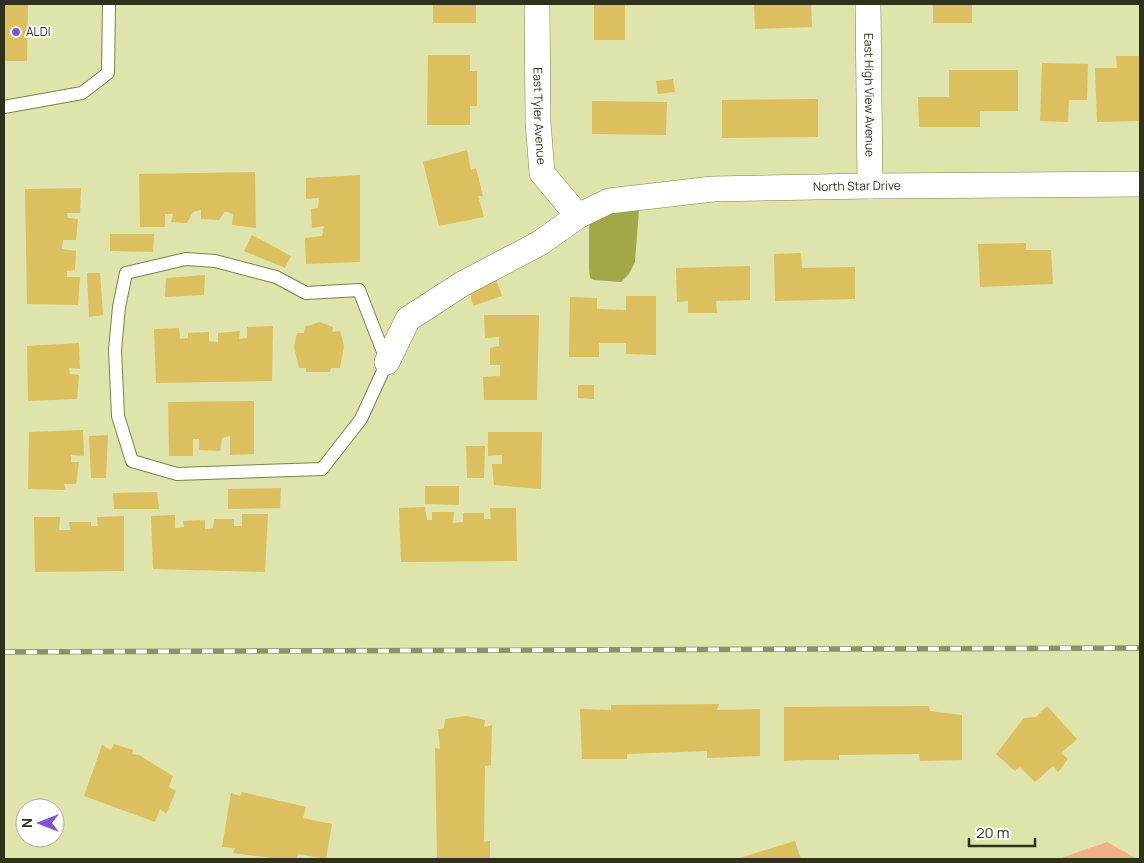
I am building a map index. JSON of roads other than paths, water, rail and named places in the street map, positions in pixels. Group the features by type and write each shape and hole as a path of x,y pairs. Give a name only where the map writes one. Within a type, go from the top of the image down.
{"street":[{"name":"East Tyler Avenue","path":"537,4 538,122 542,173 578,216"},
{"name":"East High View Avenue","path":"868,4 870,186"},
{"name":"North Star Drive","path":"387,362 408,319 462,284 540,243 578,216 609,201 713,190 870,186 1140,184"}],"lane":[{"path":"4,107 82,93 108,73 109,4"},
{"path":"186,260 214,261 276,277 306,293 359,290 387,362 361,419 322,469 177,474 132,461 118,416 115,350 126,273 186,260"}],"railway":[{"path":"4,652 1140,648"}],"place":[{"name":"ALDI","path":"16,32"}]}
